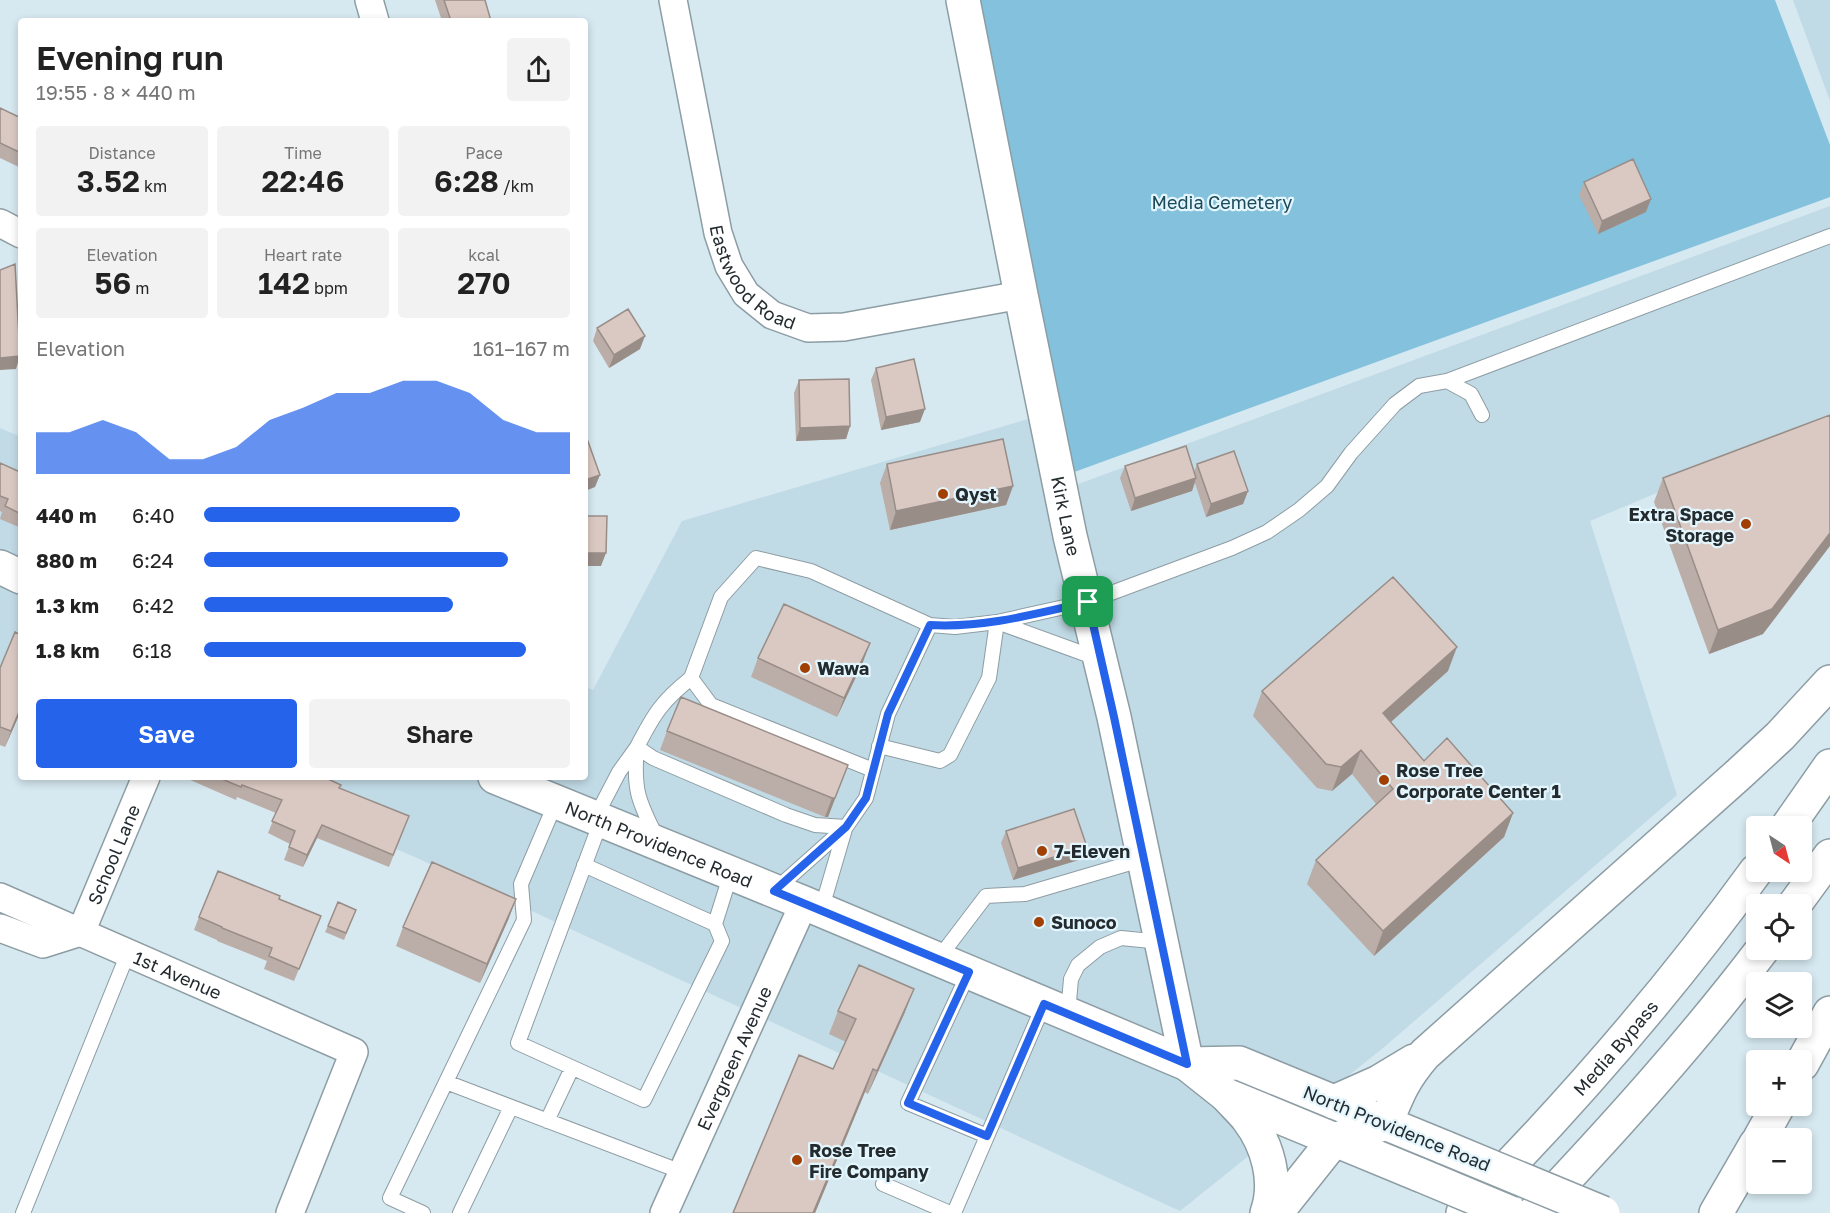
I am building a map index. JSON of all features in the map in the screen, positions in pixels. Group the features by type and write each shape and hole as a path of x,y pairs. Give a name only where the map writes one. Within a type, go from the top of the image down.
{"main road":[{"name":"Kirk Lane","path":"963,0 1070,536 1088,602 1187,1064"},
{"path":"0,567 18,575"},
{"path":"1377,1158 1386,1124 1403,1082 1425,1054 1739,774 1830,682"},
{"path":"1795,816 1830,766"},
{"name":"North Providence Road","path":"502,780 1187,1064 1226,1095 1511,1213"},
{"path":"1803,894 1830,856"},
{"name":"Media Bypass","path":"1463,1213 1547,1125 1609,1055 1698,948 1748,882"},
{"path":"1534,1213 1702,1026 1754,960"},
{"path":"1810,1050 1830,1013"},
{"path":"1334,1102 1380,1082 1425,1054"},
{"name":"North Providence Road","path":"1187,1064 1239,1063 1603,1213"},
{"path":"1226,1095 1248,1119 1260,1137 1269,1161 1272,1185 1267,1213"},
{"path":"1276,1213 1334,1140 1386,1124"},
{"path":"1716,1213 1746,1162"},
{"path":"1740,1173 1744,1213"}],"street":[{"path":"369,0 374,18"},
{"name":"Eastwood Road","path":"673,0 718,233 729,266 746,294 772,315 808,328 844,327 1021,295"},
{"path":"0,223 18,232"},
{"name":"School Lane","path":"81,932 145,780"},
{"name":"1st Avenue","path":"0,897 354,1052 290,1213"},
{"name":"Evergreen Avenue","path":"664,1213 813,907"},
{"path":"0,927 43,944 81,932"}],"lane":[{"path":"730,873 715,924 722,942 644,1100 518,1043 584,865 598,819 619,772 638,747 654,715 670,694 691,678 721,597 756,558 811,571 930,625 955,627 997,622 1088,602 1232,548 1267,532 1299,510 1327,486 1351,453 1395,404 1419,386 1447,381 1830,236"},
{"path":"1447,381 1471,394 1482,415"},
{"path":"997,622 1100,659"},
{"path":"879,746 940,761 950,754 989,678 997,622"},
{"path":"813,907 846,827 866,798 888,714 930,625"},
{"path":"691,678 711,705 873,770"},
{"path":"638,747 653,758 786,815 815,825 846,827"},
{"path":"638,747 636,790 642,809 661,845"},
{"path":"423,1213 390,1198 524,920 521,884 556,802"},
{"path":"774,891 846,827"},
{"path":"938,959 986,896 1025,894 1144,859"},
{"path":"584,865 715,924"},
{"path":"883,1184 952,1213 987,1136 1078,965 1100,947 1121,938 1161,942"},
{"path":"23,1213 128,953"},
{"path":"969,972 908,1103 987,1136"},
{"path":"547,1121 572,1068"},
{"path":"446,1082 682,1172"},
{"path":"460,1213 511,1107"}],"shaded area":[{"path":"1793,0 1830,0 1830,101"},
{"path":"1830,206 1830,420 1590,521 1677,795 1383,1048 1180,1211 417,858 235,780 588,780 588,688 593,690 682,521 1035,417 1073,486"},
{"path":"0,428 18,436 18,688 0,680"}],"green space":[{"name":"Media Cemetery","path":"977,0 1775,0 1830,145 1830,197 1066,475"}],"building":[{"path":"444,0 485,0 490,18 450,18"},
{"path":"0,108 18,117 18,152 0,143"},
{"path":"1633,159 1651,199 1602,221 1584,182"},
{"path":"15,264 18,356 0,358 0,270"},
{"path":"628,309 645,336 614,355 597,328"},
{"path":"914,359 925,409 886,417 876,368"},
{"path":"849,379 850,426 800,428 799,380"},
{"name":"Extra Space Storage","path":"1830,415 1830,533 1772,609 1718,630 1663,478"},
{"path":"1003,439 1013,486 896,511 887,464"},
{"path":"588,441 600,475 588,479"},
{"path":"1186,446 1196,478 1135,498 1125,466"},
{"path":"1234,451 1248,491 1211,504 1197,464"},
{"path":"0,463 18,471 18,512 5,506 8,499 0,496"},
{"path":"588,516 607,516 606,553 588,553"},
{"name":"Rose Tree Corporate Center 1","path":"1393,577 1457,647 1383,713 1424,761 1447,738 1513,813 1383,931 1316,860 1393,789 1361,750 1341,767 1326,764 1262,691"},
{"path":"784,604 870,643 844,698 758,658"},
{"path":"15,632 18,634 18,714 11,731 0,727 0,668"},
{"path":"681,697 848,765 835,798 667,731"},
{"path":"224,780 330,780 341,785 339,788 409,816 393,855 322,825 307,855 289,847 295,831 272,821 282,800 242,785 241,787"},
{"name":"7-Eleven","path":"1074,809 1087,847 1018,868 1006,831"},
{"path":"432,862 516,899 487,964 403,927"},
{"path":"218,871 280,896 279,899 321,916 299,969 269,956 272,948 199,917"},
{"path":"338,902 356,910 346,933 328,926"},
{"path":"859,965 914,989 877,1071 873,1069 813,1213 733,1213 799,1055 833,1069 856,1019 838,1011"}],"place":[{"name":"Qyst","path":"943,494"},
{"name":"Extra Space Storage","path":"1746,524"},
{"name":"Wawa","path":"805,668"},
{"name":"Rose Tree Corporate Center 1","path":"1384,780"},
{"name":"7-Eleven","path":"1042,851"},
{"name":"Sunoco","path":"1039,922"},
{"name":"Rose Tree Fire Company","path":"797,1160"}],"route":[{"path":"1088,602 1187,1064 1044,1004 987,1136 908,1103 969,972 774,891 846,827 866,798 888,714 930,625 955,627 997,622 1088,602"}]}
